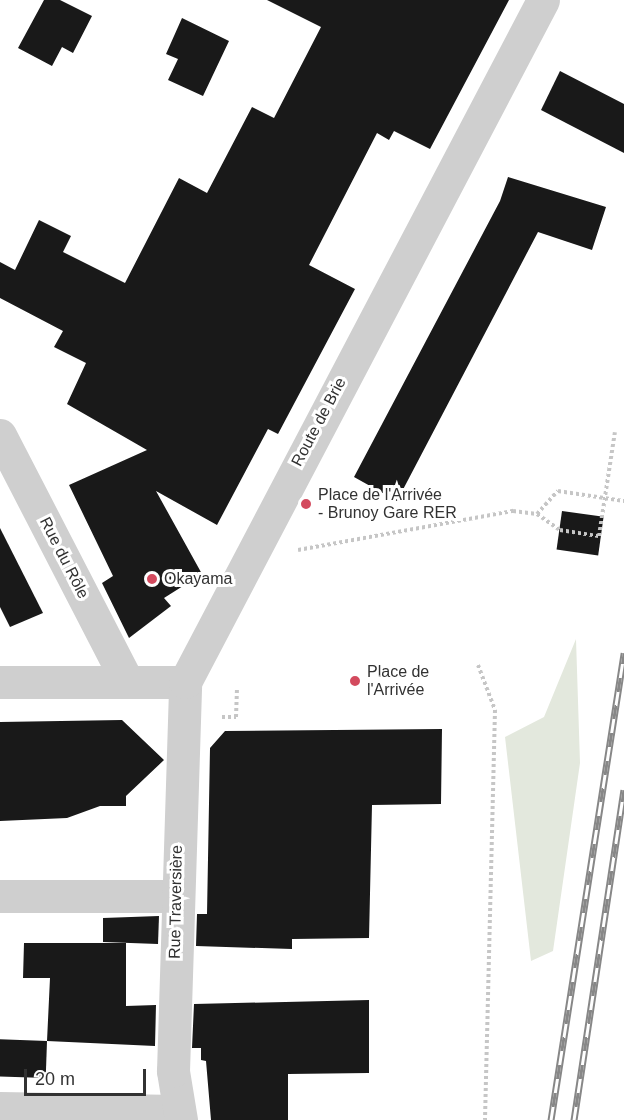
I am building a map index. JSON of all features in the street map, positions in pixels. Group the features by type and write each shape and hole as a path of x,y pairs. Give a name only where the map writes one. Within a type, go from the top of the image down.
{"street":[{"name":"Route de Brie","path":"185,682 543,0"},
{"name":"Rue du Rôle","path":"0,435 127,681"},
{"path":"0,682 185,682"},
{"name":"Rue Traversière","path":"179,1115 173,1071 176,896 185,682"},
{"path":"0,896 176,896"},
{"path":"0,1108 179,1115"}],"path":[{"path":"290,557 294,551 513,511 537,514 560,530 599,536 615,432"},
{"path":"537,514 558,491 624,501"},
{"path":"478,665 495,710 485,1120"},
{"path":"216,717 236,717 237,688"}],"shaded area":[{"path":"576,639 580,763 553,951 531,961 505,737 544,717"}],"building":[{"path":"44,0 60,0 92,16 73,53 62,47 52,66 18,48"},
{"path":"267,0 509,0 430,149 394,131 389,140 377,133 309,265 355,289 278,434 268,429 217,525 156,491 202,574 164,598 171,606 129,638 102,583 113,576 69,485 147,450 67,404 86,363 54,347 63,331 0,298 0,262 15,270 39,220 71,236 63,252 125,283 179,178 207,193 252,107 274,118 321,27"},
{"path":"182,18 229,41 203,96 168,80 178,59 166,54"},
{"path":"560,71 624,104 624,153 541,110"},
{"path":"508,177 606,207 592,250 538,232 397,501 354,477 500,201"},
{"path":"562,511 604,517 598,555 557,550"},
{"path":"0,528 43,613 10,627 0,607"},
{"path":"122,720 164,760 126,796 126,806 100,806 67,818 0,821 0,722"},
{"path":"442,729 441,804 372,805 369,938 292,939 292,949 196,946 197,914 207,914 210,748 225,731"},
{"path":"159,916 158,944 103,942 103,918"},
{"path":"24,943 126,943 126,1006 156,1005 155,1046 47,1041 50,978 23,978"},
{"path":"369,1000 369,1073 288,1074 288,1120 211,1120 206,1061 201,1060 201,1048 192,1048 194,1004"},
{"path":"0,1039 47,1041 46,1078 0,1076"}],"railway":[{"path":"551,1120 624,653"},
{"path":"574,1120 624,790"}],"place":[{"name":"Place de l'Arrivée - Brunoy Gare RER","path":"306,504"},
{"name":"Okayama","path":"152,579"},
{"name":"Place de l'Arrivée","path":"355,681"}]}
